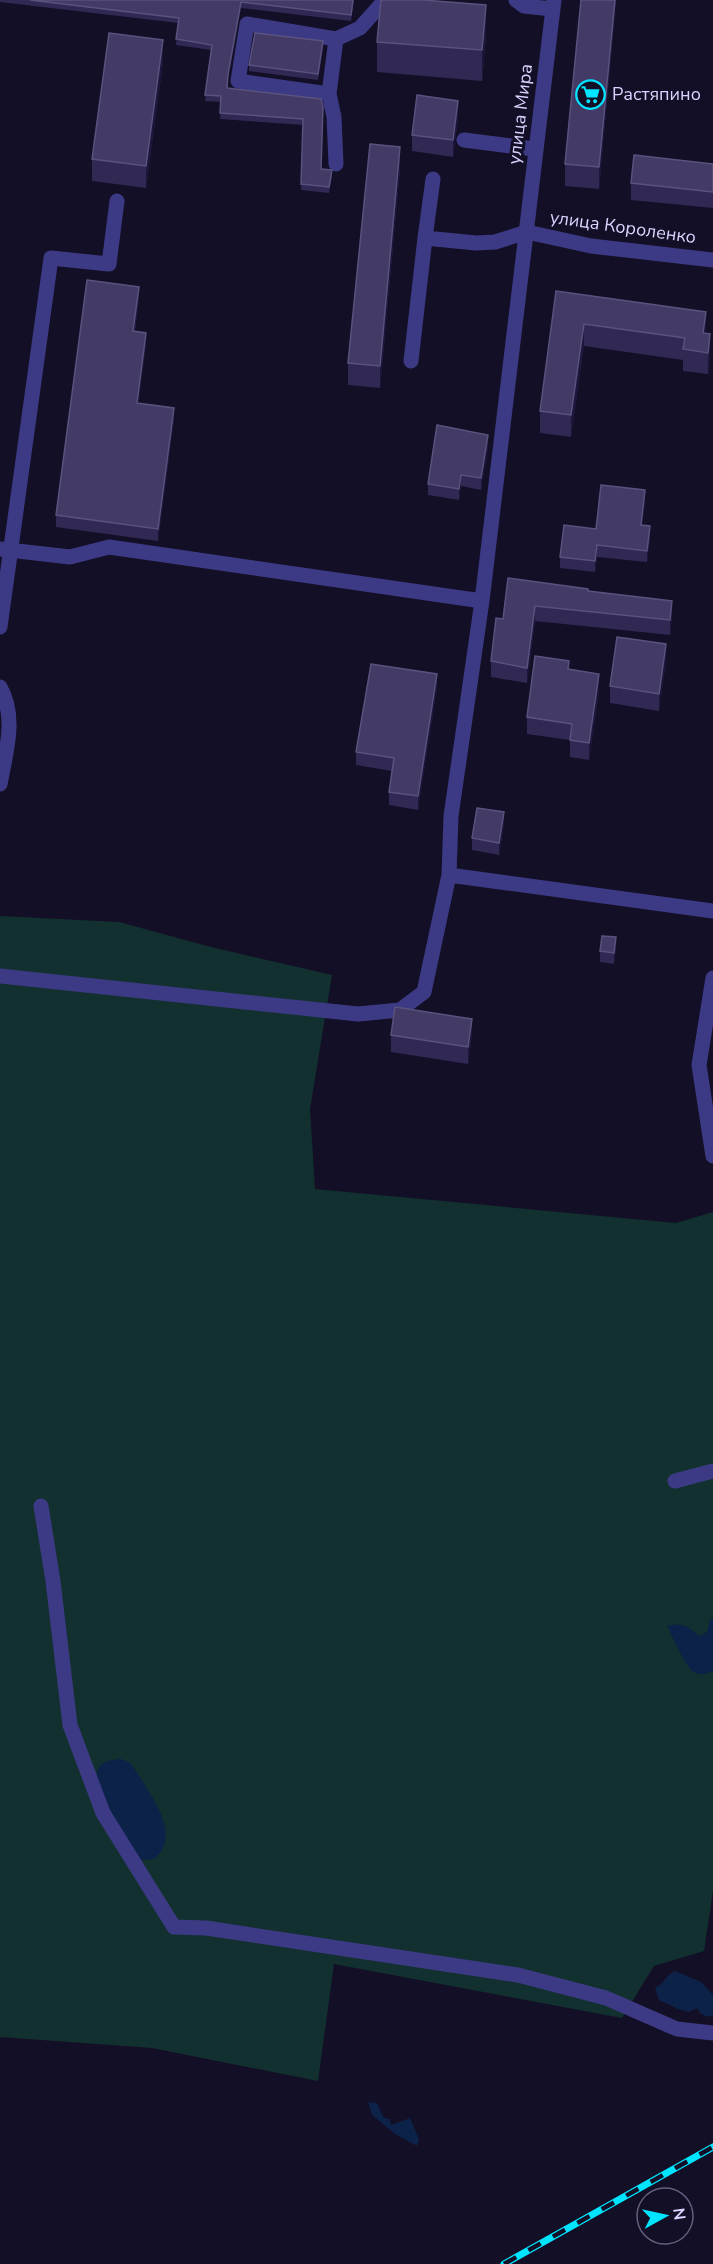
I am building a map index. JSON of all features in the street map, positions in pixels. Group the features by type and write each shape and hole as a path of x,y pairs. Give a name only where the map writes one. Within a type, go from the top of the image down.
{"street":[{"path":"329,94 238,81 247,24 336,39 360,28 385,0"},
{"path":"516,0 524,6 553,5"},
{"name":"улица Мира","path":"0,976 358,1014 400,1010 424,992 449,875 451,816 482,601 527,232 534,149 553,5"},
{"path":"336,39 329,94 334,117 336,164"},
{"path":"464,140 534,149"},
{"path":"411,361 433,179"},
{"path":"0,627 6,550 51,258 109,264 117,201"},
{"path":"425,238 476,243 495,242 527,232"},
{"name":"улица Короленко","path":"527,232 591,246 713,260"},
{"path":"6,550 70,557 109,547 482,601"},
{"path":"0,687 7,699 10,730 0,784"},
{"path":"449,875 713,911"},
{"path":"713,978 699,1065 713,1156"},
{"path":"675,1481 713,1471"},
{"path":"41,1506 53,1581 70,1725 103,1813 174,1927 206,1928 518,1975 606,1998 677,2029 713,2033"}],"green space":[{"path":"0,916 119,922 211,947 332,975 310,1109 315,1189 676,1223 713,1212 713,1891 704,1951 654,1966 622,2018 334,1964 318,2081 152,2048 0,2037"}],"water":[{"path":"713,1618 713,1671 699,1674 687,1664 667,1626 677,1624 685,1626 699,1636 707,1632 710,1619"},
{"path":"121,1759 130,1763 134,1768 155,1801 165,1826 166,1838 162,1849 154,1859 140,1860 110,1814 98,1787 99,1767 106,1762"},
{"path":"675,1971 701,1982 713,1995 713,2015 707,2017 697,2008 689,2012 678,2009 659,2000 655,1988"},
{"path":"368,2102 377,2103 384,2118 390,2119 391,2125 410,2118 419,2139 417,2146 395,2134 372,2115"}],"building":[{"path":"30,0 353,0 351,15 241,2 228,74 227,88 321,99 323,107 321,169 332,170 329,187 301,184 303,119 220,113 221,96 205,95 212,45 176,39 179,18"},
{"path":"381,0 423,0 486,5 482,50 377,42"},
{"name":"Растяпино","path":"581,0 615,0 599,167 565,164"},
{"path":"109,33 163,40 146,166 92,159"},
{"path":"255,33 323,41 318,74 249,65"},
{"path":"417,95 458,101 453,140 412,135"},
{"path":"370,144 400,147 380,366 348,363"},
{"path":"634,155 713,164 713,192 631,183"},
{"path":"87,280 139,287 133,331 146,333 137,403 174,408 158,529 56,515"},
{"path":"556,291 706,312 703,333 710,334 708,353 683,349 685,338 584,324 571,415 540,411"},
{"path":"437,425 488,435 481,478 461,475 459,489 428,484"},
{"path":"601,485 645,490 641,525 650,526 647,551 597,545 595,561 560,557 564,525 596,529"},
{"path":"508,578 672,601 670,620 535,606 527,668 491,661 496,618 503,619"},
{"path":"617,637 666,644 659,694 610,686"},
{"path":"535,656 569,661 568,669 599,674 589,743 570,740 572,724 527,717"},
{"path":"371,664 437,674 418,796 389,792 394,758 356,752"},
{"path":"477,808 504,812 499,843 472,838"},
{"path":"602,936 616,937 614,953 600,951"},
{"path":"395,1007 472,1019 468,1047 391,1035"}],"railway":[{"path":"504,2264 713,2147"}],"place":[{"name":"Растяпино","path":"591,94"}]}
